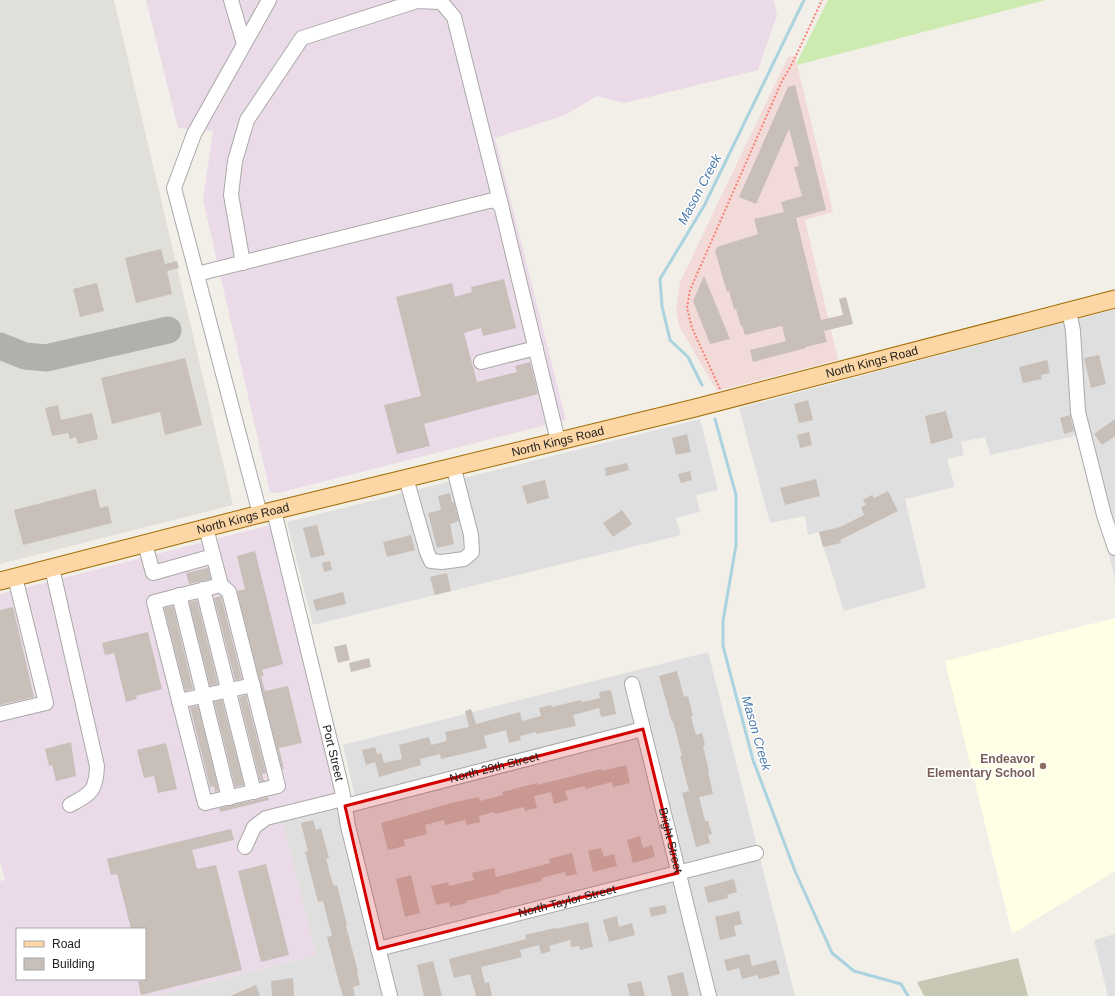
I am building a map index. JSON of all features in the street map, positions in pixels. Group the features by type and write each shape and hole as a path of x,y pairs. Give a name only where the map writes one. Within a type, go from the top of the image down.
{"main road":[{"name":"North Kings Road","path":"7,579 406,478 455,468 726,400 1115,299"}],"street":[{"path":"231,0 244,44"},
{"name":"Port Street","path":"270,0 194,134 174,188 197,274 267,513 344,803 390,996"},
{"path":"243,263 232,195 235,162 247,120 302,38 417,1 441,2 454,18 558,441"},
{"path":"197,274 494,200 501,205"},
{"path":"1069,310 1073,331 1078,412 1104,515 1115,548"},
{"path":"480,362 536,348"},
{"path":"406,478 427,552 431,561 442,562 464,559 472,552 471,535 454,469 455,468"},
{"path":"206,528 221,585 229,592 278,786 205,804 154,602 221,585"},
{"path":"145,544 152,573 213,556"},
{"path":"52,568 97,766 97,778 91,793 70,805"},
{"path":"0,714 46,703 7,579"},
{"path":"203,590 254,792"},
{"path":"179,595 228,798"},
{"name":"Bright Street","path":"632,684 709,996"},
{"path":"179,701 252,685"},
{"name":"North 29th Street","path":"244,847 254,827 266,818 344,803 643,729"},
{"name":"North Taylor Street","path":"378,949 756,853"}],"path":[{"path":"726,400 692,328 687,308 690,290 781,83 794,60 822,0"}],"highlighted area":[{"path":"643,729 678,873 378,949 345,806"}],"shaded area":[{"path":"0,0 114,0 233,505 0,564"},
{"path":"146,0 774,0 777,15 758,70 625,103 597,96 565,115 495,138 566,420 278,493 270,492 203,200 213,131 178,128"},
{"path":"795,56 833,212 805,220 838,360 717,391 680,328 676,311 680,282 788,57"},
{"path":"1115,309 1115,579 1079,435 990,455 985,437 961,442 964,455 947,459 955,487 905,499 926,588 844,611 819,532 808,535 805,516 770,523 739,408"},
{"path":"700,419 718,490 696,495 700,512 676,518 681,535 313,625 287,522"},
{"path":"271,525 340,806 282,820 316,955 155,996 0,996 0,881 5,880 0,861 0,594"},
{"name":"Endeavor Elementary School","path":"1115,618 1115,871 1012,934 945,661"},
{"path":"708,652 795,996 155,996 316,955 282,820 356,802 343,745"},
{"path":"1115,934 1115,996 1108,996 1094,940"},
{"path":"1018,958 1028,996 924,996 917,982"}],"green space":[{"path":"828,0 1046,0 797,65 797,62"}],"building":[{"path":"795,85 826,210 796,218 821,320 843,315 839,299 846,297 853,324 824,331 827,342 753,362 750,350 786,341 782,326 745,335 736,309 734,309 729,291 727,292 715,251 717,247 758,234 754,219 784,212 781,202 802,196 794,167 799,166 789,129 756,204 739,197 788,87"},
{"path":"161,249 165,264 177,261 179,268 167,271 172,294 136,303 125,258"},
{"path":"704,276 730,339 710,344 693,301"},
{"path":"504,279 516,328 483,336 481,328 464,333 477,382 517,372 515,366 530,362 538,394 424,424 430,446 397,454 384,405 421,396 396,297 452,283 455,297 472,292 471,287"},
{"path":"97,283 104,311 80,317 73,289"},
{"path":"1099,355 1106,384 1091,388 1084,358"},
{"path":"185,358 202,425 165,435 160,412 112,424 101,378"},
{"path":"1047,360 1050,373 1041,375 1042,379 1023,383 1019,367"},
{"path":"808,400 813,420 799,423 794,404"},
{"path":"58,405 61,420 92,413 98,439 78,444 76,437 70,439 68,433 52,436 45,408"},
{"path":"946,411 953,438 931,444 925,416"},
{"path":"1070,415 1074,431 1064,434 1060,418"},
{"path":"1115,419 1115,436 1102,445 1094,434"},
{"path":"809,432 812,445 800,448 797,435"},
{"path":"687,434 691,452 676,455 672,438"},
{"path":"627,463 629,470 606,476 605,468"},
{"path":"690,471 692,480 681,483 678,474"},
{"path":"816,479 820,496 785,505 780,488"},
{"path":"545,480 549,498 527,504 522,486"},
{"path":"96,489 100,508 108,506 112,523 23,545 14,510"},
{"path":"888,491 898,511 840,540 841,543 823,547 819,532 840,527 864,515 861,507 866,505 863,500 872,495 874,498"},
{"path":"450,493 459,521 450,524 454,544 437,548 428,513 441,510 438,496"},
{"path":"622,510 632,524 613,537 603,523"},
{"path":"317,525 325,555 311,558 303,528"},
{"path":"411,535 415,550 387,557 383,542"},
{"path":"255,551 283,664 262,670 264,676 261,676 265,691 288,686 302,743 279,748 284,769 282,769 237,591 245,589 237,556"},
{"path":"330,561 332,570 324,572 322,563"},
{"path":"208,568 211,579 189,584 186,573"},
{"path":"447,573 451,591 435,595 430,577"},
{"path":"343,592 346,604 316,611 313,600"},
{"path":"221,596 242,679 235,680 214,598"},
{"path":"197,600 218,684 210,686 189,602"},
{"path":"173,606 193,689 185,691 164,608"},
{"path":"13,607 34,697 0,705 0,610"},
{"path":"148,632 162,689 136,696 137,699 126,702 114,653 105,655 102,643"},
{"path":"346,644 350,660 338,663 334,647"},
{"path":"369,658 371,667 351,672 349,663"},
{"path":"677,671 684,697 688,696 693,716 691,717 696,735 702,733 705,745 703,746 713,794 699,797 705,821 708,821 712,834 708,835 710,843 696,847 682,793 689,791 680,756 682,756 659,676"},
{"path":"611,690 616,714 601,717 599,708 573,715 576,726 520,736 521,740 509,743 506,730 484,736 487,748 441,759 440,754 420,759 421,765 379,777 375,762 366,765 362,750 375,747 377,754 381,753 384,763 402,759 399,745 429,737 431,745 447,741 445,732 469,727 465,711 471,709 476,724 520,712 522,721 541,716 539,708 600,698 599,692"},
{"path":"246,695 266,773 262,774 264,781 260,781 239,697"},
{"path":"222,700 244,785 235,787 214,702"},
{"path":"198,706 219,791 215,792 214,786 210,787 190,707"},
{"path":"71,742 76,776 56,781 52,765 49,766 45,749"},
{"path":"166,743 177,789 158,793 154,776 144,778 137,750"},
{"path":"626,765 630,783 613,787 612,782 585,789 585,786 565,791 568,800 554,804 551,792 534,796 537,808 525,811 524,807 495,814 494,812 479,816 480,822 467,825 465,820 445,825 444,820 425,825 427,834 404,840 405,846 388,850 381,823 455,802 479,797 480,801 503,795 502,792 537,783 537,785 601,769 602,771"},
{"path":"268,797 269,800 220,812 219,808"},
{"path":"313,820 316,830 321,828 329,858 326,858 330,875 334,886 337,885 347,925 360,985 353,987 355,996 343,996 327,937 332,936 323,901 318,902 305,852 308,851 301,823"},
{"path":"231,829 234,840 192,850 197,869 216,865 242,970 141,995 138,981 146,980 146,928 131,928 117,874 111,875 107,859"},
{"path":"640,836 643,848 652,845 655,857 633,863 627,840"},
{"path":"601,848 604,857 614,854 617,866 593,872 588,851"},
{"path":"572,853 577,874 566,876 565,872 542,878 542,881 500,891 500,893 466,901 467,903 450,907 449,902 436,905 431,886 448,882 449,886 474,880 472,873 494,868 496,877 550,863 549,859"},
{"path":"266,864 289,955 261,962 238,871"},
{"path":"411,875 420,913 405,917 396,879"},
{"path":"734,879 737,892 727,895 728,898 708,903 704,887"},
{"path":"665,905 667,913 651,917 649,908"},
{"path":"739,911 742,924 734,926 736,936 720,940 715,917"},
{"path":"617,916 619,927 632,923 635,935 609,942 603,920"},
{"path":"588,922 593,947 580,950 579,946 571,947 570,940 549,946 551,951 541,954 539,945 520,950 522,957 481,967 485,983 489,982 492,996 476,996 470,974 454,978 449,959 526,939 525,935"},
{"path":"749,954 752,966 776,960 780,974 759,979 758,975 742,979 739,968 727,971 724,960"},
{"path":"433,961 442,996 424,996 417,965"},
{"path":"683,972 689,996 672,996 667,976"},
{"path":"293,978 294,996 272,996 271,981"},
{"path":"641,981 645,996 630,996 627,984"},
{"path":"256,985 260,996 230,996"}],"waterway":[{"name":"Mason Creek","path":"702,385 688,357 670,340 662,306 660,279 704,206 804,0"},
{"name":"Mason Creek","path":"715,419 736,495 736,545 723,621 723,646 753,760 795,871 832,953 854,971 901,984 908,996"}],"taxiway":[{"path":"0,346 25,356 46,358 168,330"}],"place":[{"name":"Endeavor Elementary School","path":"1043,766"}]}
